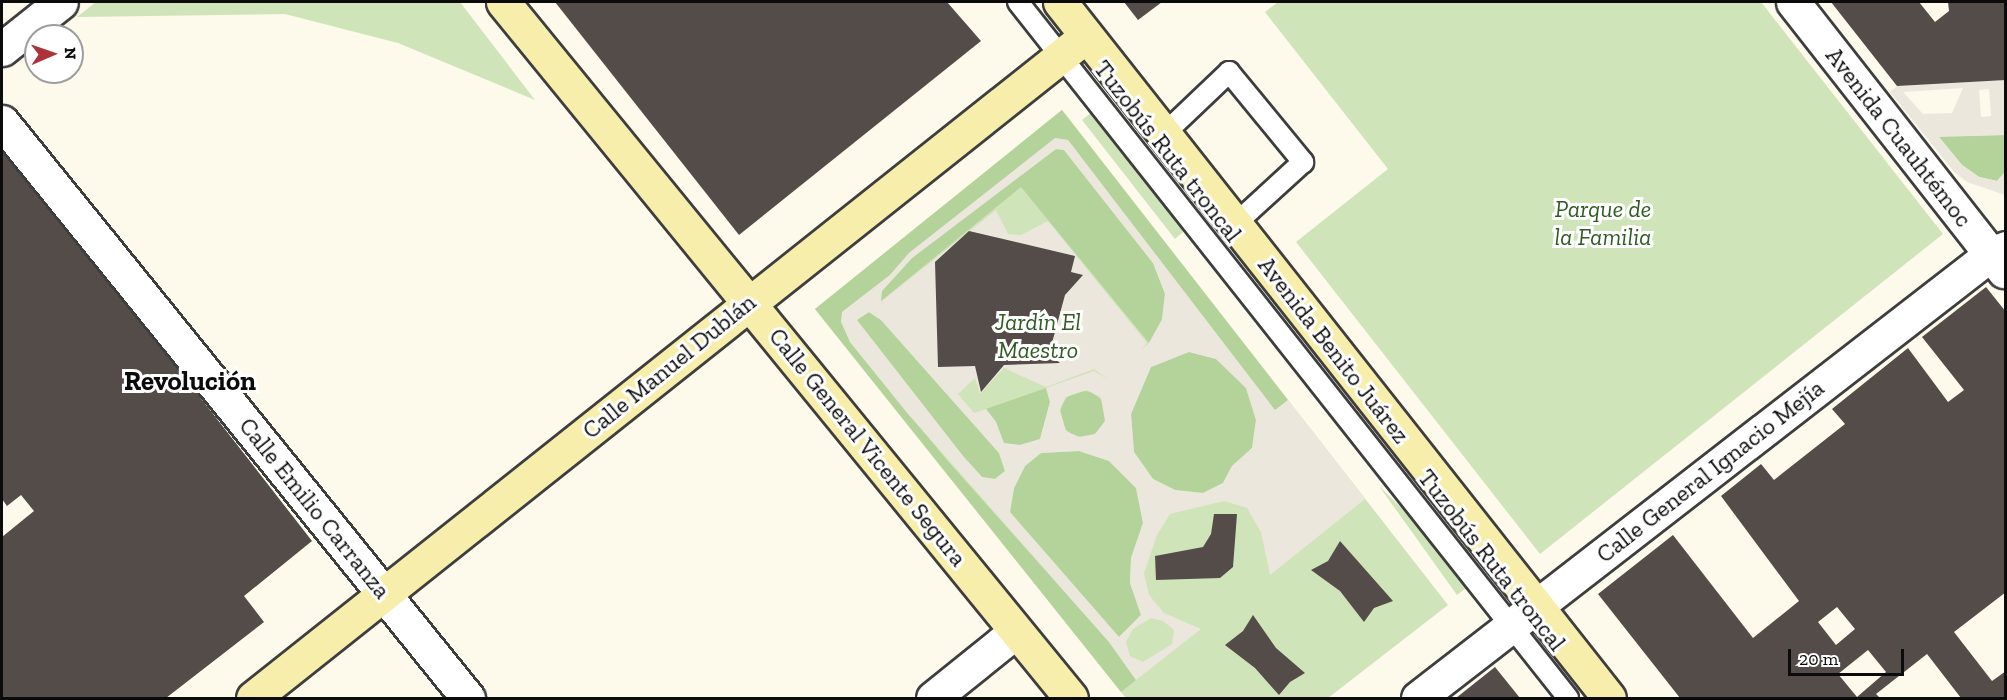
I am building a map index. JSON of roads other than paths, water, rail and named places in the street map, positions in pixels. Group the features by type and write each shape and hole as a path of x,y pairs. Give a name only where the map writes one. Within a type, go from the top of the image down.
{"street":[{"path":"2,49 61,2"},
{"name":"Calle General Vicente Segura","path":"503,2 751,301 1071,699"},
{"name":"Avenida Benito Juárez","path":"1060,2 1235,224 1524,615 1609,699"},
{"name":"Avenida Cuauhtémoc","path":"1793,2 2001,258"},
{"name":"Calle Manuel Dublán","path":"253,699 1086,36"},
{"name":"Calle Emilio Carranza","path":"2,122 468,699"},
{"name":"Calle General Ignacio Mejía","path":"1418,699 1524,615 2001,258"},
{"path":"933,699 1015,632"}],"lane":[{"name":"Tuzobús Ruta troncal","path":"1018,2 1060,56 1524,615 1568,699"},
{"path":"1164,134 1230,72 1303,162 1235,224"}],"district":[{"name":"Revolución","path":"190,382"}],"park label":[{"name":"Parque de la Familia","path":"1603,223"},
{"name":"Jardín El Maestro","path":"1038,336"}]}
